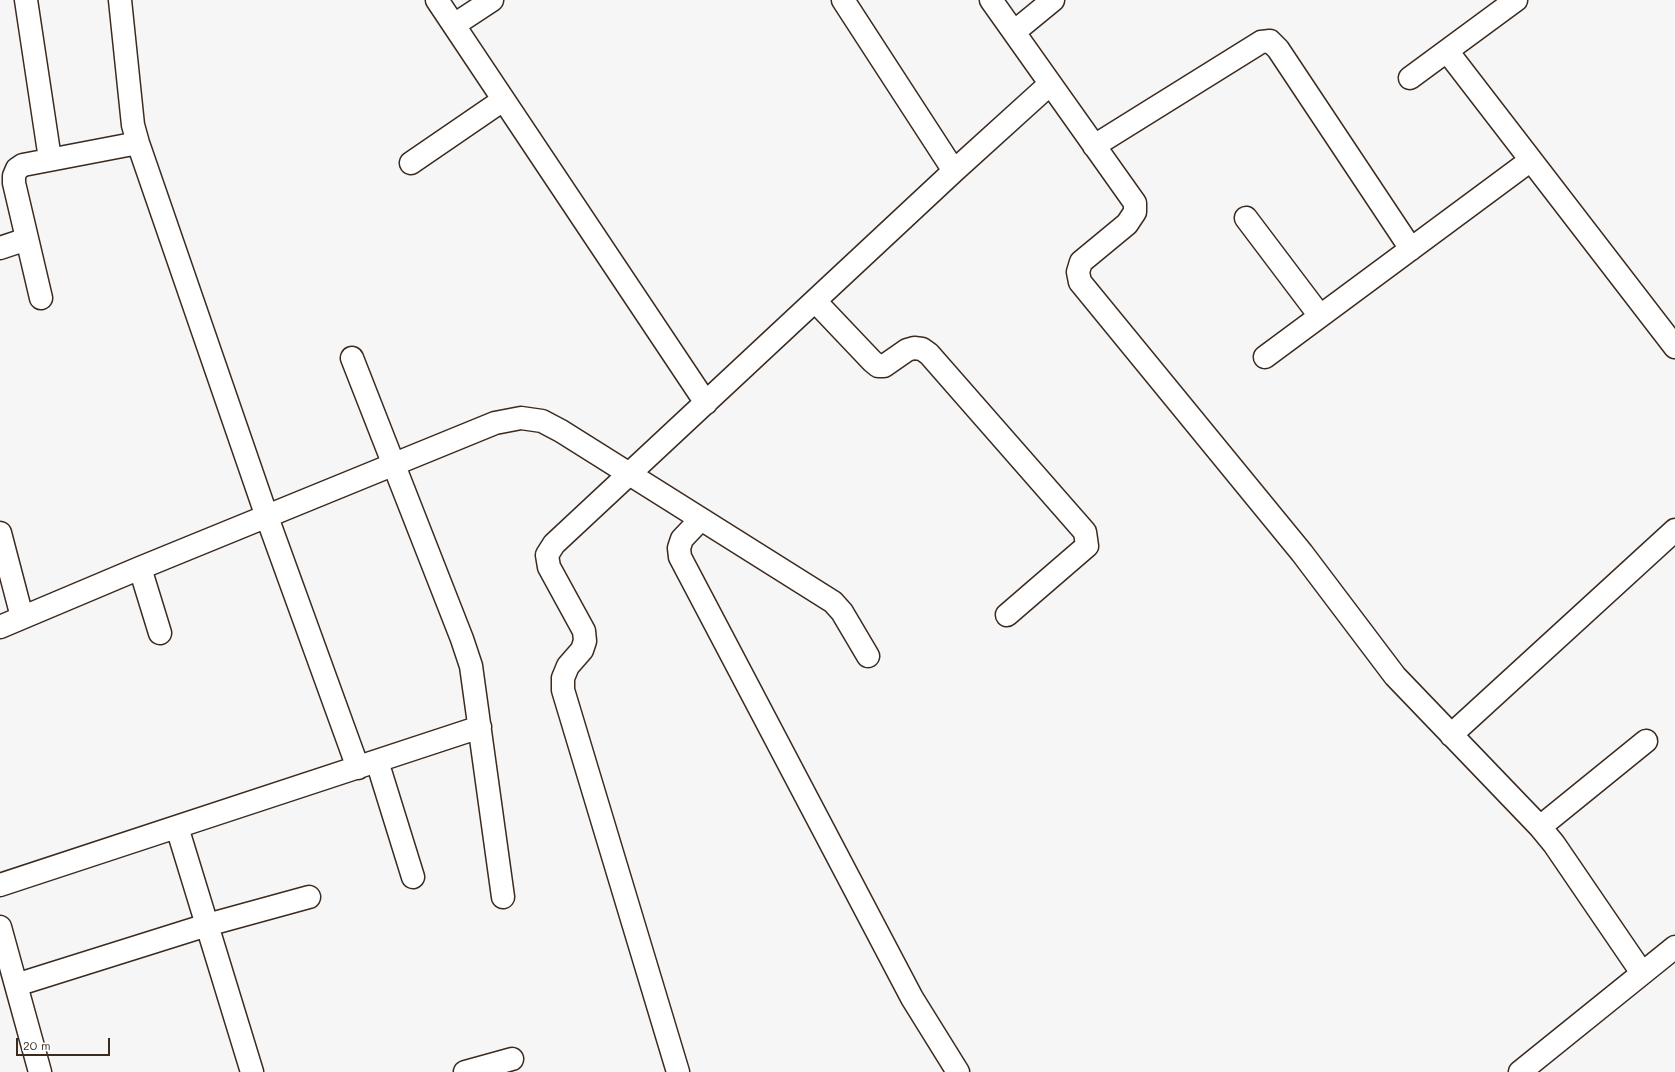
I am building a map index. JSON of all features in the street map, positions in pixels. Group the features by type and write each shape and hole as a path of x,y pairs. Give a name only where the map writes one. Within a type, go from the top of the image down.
{"street":[{"path":"26,0 50,160"},
{"path":"120,0 133,124 138,143 268,517 413,877"},
{"path":"436,0 706,403"},
{"path":"454,25 492,0"},
{"path":"842,0 954,171"},
{"path":"991,0 1135,203 1135,212 1127,224 1081,262 1078,272 1080,282 1302,553 1395,676 1540,827 1554,844 1642,973"},
{"path":"1014,32 1053,0"},
{"path":"1410,78 1516,0"},
{"path":"1094,146 1261,42 1270,41 1278,49 1411,249"},
{"path":"1447,51 1675,347"},
{"path":"678,1072 563,690 563,678 568,666 582,650 585,642 584,630 549,567 547,555 554,544 954,171 1050,84"},
{"path":"411,163 503,100"},
{"path":"42,298 14,183 14,176 17,169 23,165 138,143"},
{"path":"1265,357 1531,160"},
{"path":"1246,218 1320,316"},
{"path":"0,248 27,239"},
{"path":"815,301 878,366 884,366 906,350 914,348 922,349 929,354 1085,532 1087,546 1007,615"},
{"path":"352,358 462,639 471,666 503,897"},
{"path":"0,627 140,568 495,423 521,418 542,421 561,431 832,602 842,612 868,656"},
{"path":"701,519 682,539 679,548 680,557 912,998 958,1072"},
{"path":"1451,735 1675,530"},
{"path":"0,533 22,618"},
{"path":"140,568 160,633"},
{"path":"0,885 480,727"},
{"path":"1540,827 1646,741"},
{"path":"177,827 252,1072"},
{"path":"16,985 207,925 309,897"},
{"path":"0,927 40,1072"},
{"path":"1520,1072 1675,947"},
{"path":"465,1072 512,1059"}]}
